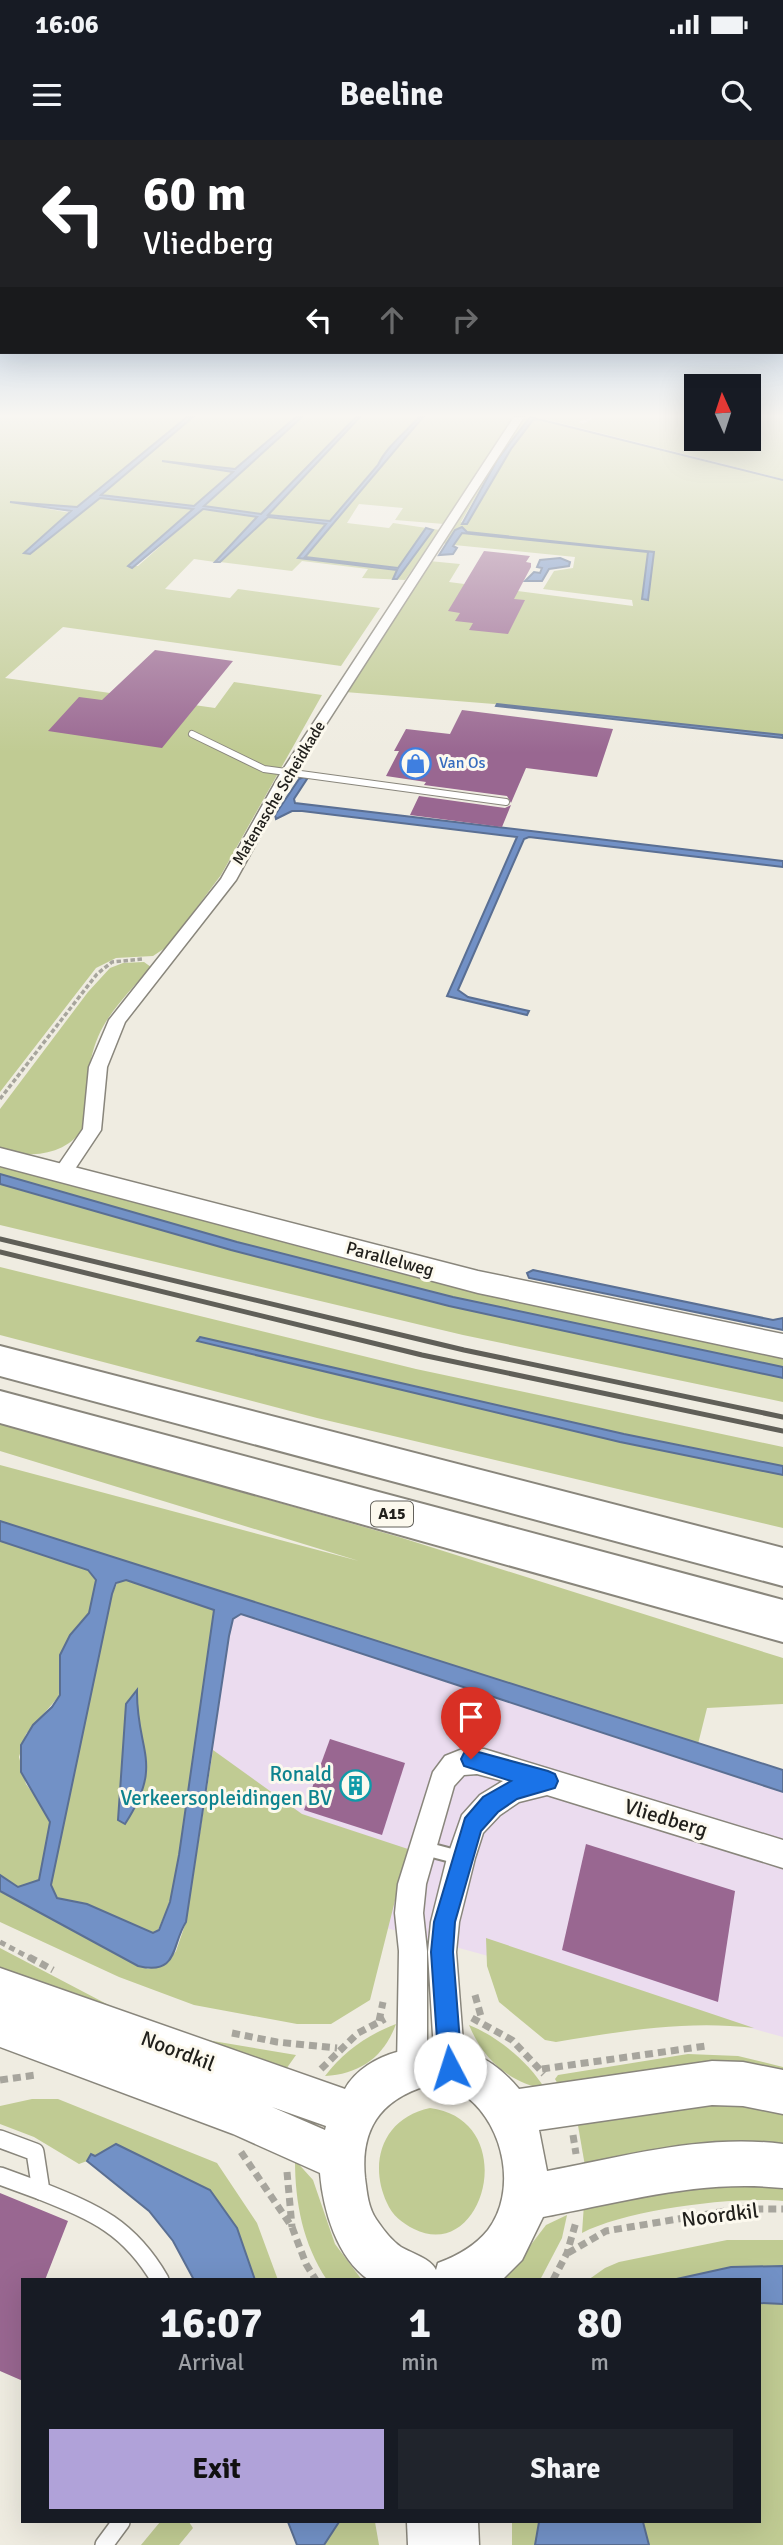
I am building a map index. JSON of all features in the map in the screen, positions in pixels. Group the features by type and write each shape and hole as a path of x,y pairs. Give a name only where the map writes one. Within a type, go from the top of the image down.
{"highway":[{"path":"0,1361 783,1567"},
{"name":"A15","path":"0,1407 783,1621"}],"street":[{"name":"Matenasche Scheidkade","path":"62,1173 92,1130 98,1067 106,1041 134,997 228,880 287,774 446,529"},
{"name":"Parallelweg","path":"0,1157 478,1282 783,1346"},
{"name":"Vliedberg","path":"431,2068 412,1951 409,1913 412,1884 442,1781 449,1769 459,1762 484,1762 783,1854"},
{"path":"431,2068 445,1922 472,1825 491,1805 513,1790 548,1781"},
{"name":"Noordkil","path":"0,1989 355,2114"},
{"name":"Noordkil","path":"0,2026 241,2115 341,2160"},
{"path":"410,2278 392,2271 373,2255 358,2236 347,2212 341,2160 355,2114 380,2084 431,2068 483,2083 509,2112 524,2153 524,2198 507,2243 474,2273 460,2278"},
{"path":"509,2112 712,2083 743,2084 783,2092"},
{"path":"524,2198 682,2168 737,2162 783,2166"},
{"path":"425,2523 426,2545"},
{"path":"460,2523 461,2545"}],"lane":[{"path":"192,734 264,769 287,774 506,802"},
{"path":"423,1848 461,1858"},
{"path":"0,2138 35,2152 41,2191"},
{"path":"0,2176 104,2216 144,2250 159,2278"},
{"path":"105,2544 120,2523"}],"path":[{"path":"0,1099 104,967 129,959 163,961"},
{"path":"0,1942 60,1974"},
{"name":"Noordkil","path":"228,2032 277,2042 338,2049"},
{"name":"Noordkil","path":"554,2278 567,2253 606,2231 738,2209 783,2208"},
{"path":"292,2227 306,2264 315,2278"}],"shaded area":[{"path":"226,1603 783,1779 783,2037 372,1924 297,1822 202,1753"}],"green space":[{"path":"0,529 170,529 128,566 138,566 179,529 246,529 215,562 194,559 165,589 230,598 238,589 380,608 341,666 63,627 5,678 215,708 234,682 322,695 221,875 168,946 153,956 116,958 96,968 0,1092"},
{"path":"253,529 323,529 298,558 311,559 305,557 328,529 440,530 405,580 362,578 368,569 302,561 292,571 220,562"},
{"path":"450,529 458,529 447,544 441,543"},
{"path":"464,529 783,529 783,735 494,704 345,692 429,561 460,564 449,582 633,606 632,600 543,589 554,571 573,568 575,557 454,545 461,533 643,551 467,532"},
{"path":"144,962 151,967 108,1018 98,1037 87,1083 83,1129 66,1145 46,1153 0,1151 0,1109 88,992 110,968 123,963"},
{"path":"0,1165 385,1270 783,1355 783,1367 453,1297 237,1242 0,1174"},
{"path":"0,1184 231,1250 449,1306 783,1378 783,1402 463,1335 0,1225"},
{"path":"0,1267 416,1369 783,1447 783,1528 317,1418 0,1335"},
{"path":"0,1423 399,1537 783,1658 783,1704 707,1708 698,1744 0,1521 0,1465 359,1561 0,1451"},
{"path":"0,1541 89,1570 96,1580 89,1613 70,1635 60,1655 60,1695 26,1734 19,1757 26,1784 46,1811 50,1822 39,1880 18,1887 0,1875"},
{"path":"126,1580 214,1610 179,1855 170,1902 158,1930 153,1933 87,1904 57,1898 51,1885 112,1594 118,1582","holes":["136,1691 139,1730 118,1819 126,1704"]},
{"path":"213,1750 302,1814 408,1849 370,2000 331,2024 297,2024 194,2005 119,1977 0,1922 0,1891 148,1969 168,1962 176,1951 186,1922"},
{"path":"486,1938 754,2028 680,2026 556,2042 545,2040 499,2002 487,1966"},
{"path":"0,1948 120,2011 195,2038 296,2055 284,2072 0,1979"},
{"path":"396,2024 385,2046 369,2062 349,2072 325,2076 356,2045"},
{"path":"469,2025 512,2051 545,2089 519,2081 498,2067 482,2048"},
{"path":"688,2054 738,2056 783,2067 783,2077 563,2094 555,2079 558,2075"},
{"path":"709,2097 783,2108 783,2152 585,2166 576,2114"},
{"path":"32,2099 58,2099 217,2163 257,2223 277,2278 254,2278 237,2228 210,2190 116,2144 95,2156 91,2155 87,2161 79,2164 34,2137 0,2124 0,2106"},
{"path":"430,2108 459,2118 476,2137 484,2161 483,2186 475,2209 459,2227 439,2234 414,2229 395,2215 381,2188 379,2172 384,2144 391,2132 401,2121 414,2113"},
{"path":"295,2160 313,2180 335,2244 360,2278 326,2278 306,2238 297,2192"},
{"path":"699,2183 783,2187 783,2201 737,2201 680,2206 625,2218 582,2233 584,2204"},
{"path":"567,2215 562,2238 541,2278 506,2278 546,2225"},
{"path":"727,2240 783,2240 783,2266 731,2267 681,2278 591,2278 619,2262"},
{"path":"761,2303 783,2304 783,2545 649,2545 643,2523 761,2523"},
{"path":"159,2523 190,2523 193,2528 179,2545 141,2545"},
{"path":"338,2523 375,2523 379,2545 324,2545"},
{"path":"512,2523 539,2523 535,2545 512,2545"}],"water":[{"path":"51,529 61,529 30,554 24,553"},
{"path":"170,529 179,529 132,568 128,566"},
{"path":"246,529 255,529 220,562 215,562"},
{"path":"322,529 328,529 305,557 398,568 425,529 433,530 397,579 393,579 397,570 298,558"},
{"path":"455,530 654,552 648,600 642,599 648,552 462,533 453,546 457,548 453,554 439,555"},
{"path":"560,558 570,562 569,566 549,569 542,581 525,581 534,572 540,573 542,568 537,567 540,560"},
{"path":"496,706 783,735 783,738"},
{"path":"299,779 307,779 294,799 295,803 783,861 783,867 529,837 524,839 458,990 468,997 529,1011 527,1015 447,996 517,837 302,811 292,811 276,819 275,815"},
{"path":"0,1174 237,1242 453,1297 783,1367 783,1378 449,1306 231,1250 0,1184"},
{"path":"533,1270 773,1320 783,1318 783,1330 529,1278 527,1273"},
{"path":"200,1337 624,1434 783,1466 783,1475 620,1442 197,1341"},
{"path":"0,1521 783,1770 783,1792 241,1614 233,1619 229,1636 186,1922 167,1963 161,1967 138,1966 0,1891 0,1875 18,1887 39,1880 50,1822 21,1772 21,1745 33,1725 60,1695 60,1655 70,1635 89,1613 96,1580 88,1570 0,1541","holes":["126,1580 214,1610 179,1855 170,1902 159,1930 153,1933 87,1904 57,1898 51,1885 116,1583"]},
{"path":"137,1690 146,1771 144,1786 125,1824 118,1820 126,1704"},
{"path":"116,2144 210,2190 237,2228 254,2278 193,2278 173,2241 149,2211 87,2161 91,2154 95,2156"},
{"path":"783,2266 783,2304 761,2303 761,2278 681,2278 731,2267"},
{"path":"288,2523 338,2523 324,2545 297,2545"},
{"path":"539,2523 643,2523 649,2545 535,2545"}],"building":[{"path":"484,551 530,556 526,562 531,563 531,567 514,599 525,600 508,634 469,630 473,623 455,621 460,613 448,611"},
{"path":"155,650 233,661 162,748 48,731 79,697 102,700"},
{"path":"462,710 613,729 597,777 526,768 511,803 507,796 424,785 426,782 386,776 399,751 394,751 406,729 450,734"},
{"path":"419,796 505,808 511,805 502,827 410,815"},
{"name":"Ronald Verkeersopleidingen BV","path":"330,1739 405,1763 382,1835 304,1810"},
{"path":"586,1844 735,1891 718,2002 562,1950"},
{"path":"0,2193 68,2221 46,2278 21,2278 21,2380 0,2371"}],"railway":[{"path":"0,1239 464,1350 783,1417"},
{"path":"0,1252 422,1355 783,1431"}],"place":[{"name":"Van Os","path":"416,763"},
{"name":"Ronald Verkeersopleidingen BV","path":"355,1786"}],"route":[{"path":"450,2068 442,1952 445,1922 472,1825 491,1805 513,1790 548,1781 471,1759"}]}
